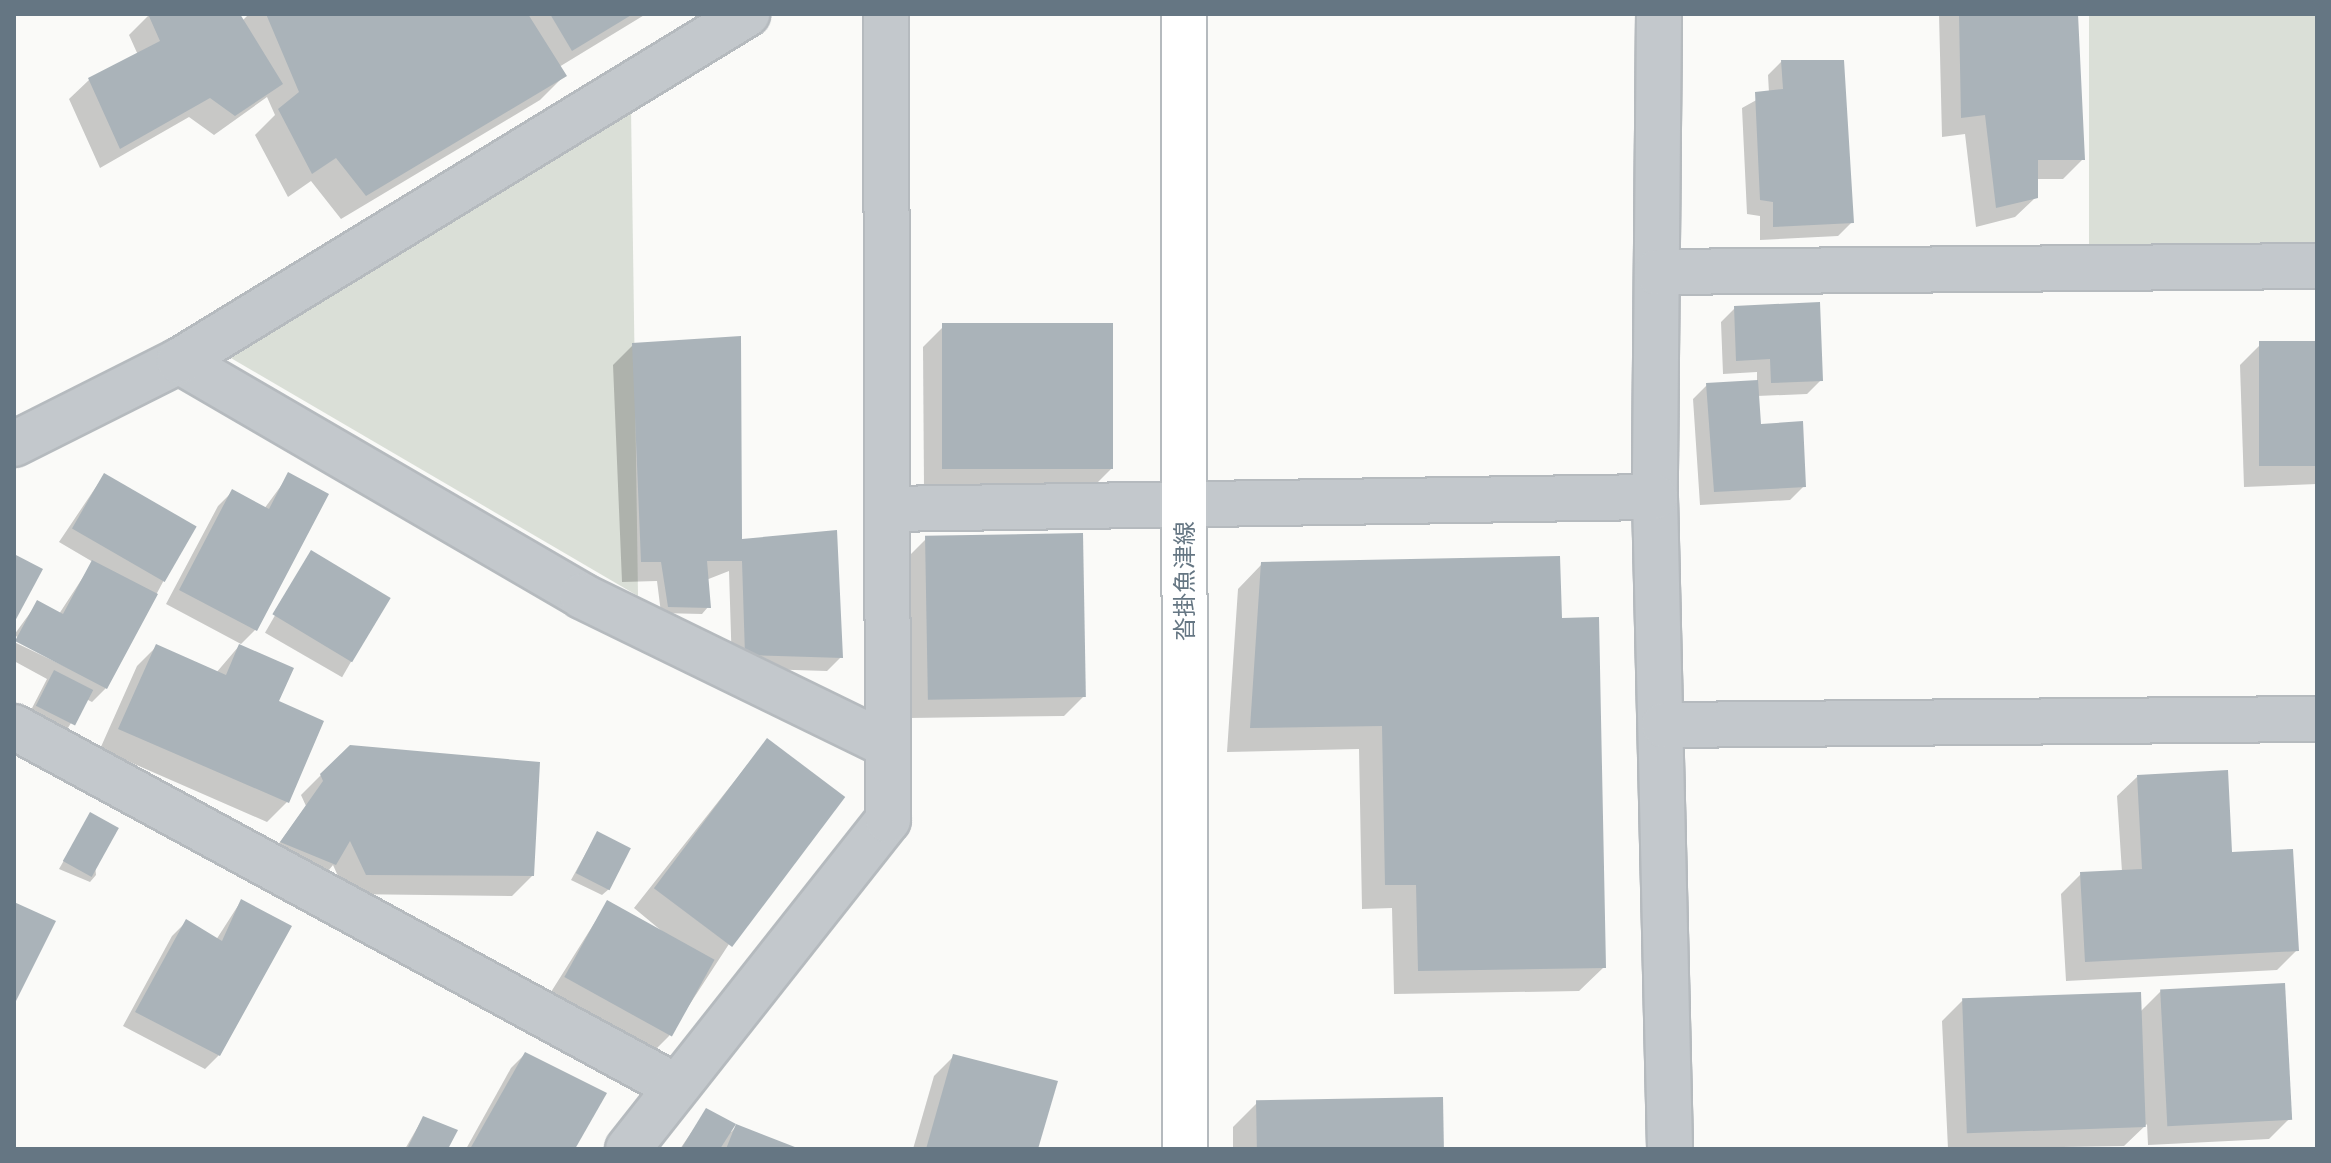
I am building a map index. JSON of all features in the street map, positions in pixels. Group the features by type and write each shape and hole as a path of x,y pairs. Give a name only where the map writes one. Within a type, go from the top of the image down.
{"main road":[{"name":"沓掛魚津線","path":"1184,14 1185,1149"}],"street":[{"path":"14,444 179,361 747,14"},
{"path":"628,1149 888,820 885,744 886,14"},
{"path":"1659,14 1655,497 1664,725 1670,1149"},
{"path":"1657,272 2317,266"},
{"path":"179,361 582,596 885,744"},
{"path":"887,509 1186,507 1655,497"},
{"path":"1664,725 2317,719"},
{"path":"14,727 675,1086"}],"shaded area":[{"path":"2089,14 2317,14 2317,245 2089,245"},
{"path":"631,109 638,596 224,354"}],"building":[{"path":"148,14 240,14 283,84 235,116 210,98 120,149 88,78 160,41"},
{"path":"266,14 528,14 567,76 366,196 336,158 312,174 278,109 299,92"},
{"path":"550,14 633,14 572,51"},
{"path":"1959,14 2078,14 2085,160 2038,160 2038,198 1996,208 1985,115 1961,118"},
{"path":"1781,60 1844,60 1854,223 1773,227 1773,202 1760,200 1755,92 1783,89"},
{"path":"1820,302 1823,381 1771,383 1770,359 1736,361 1734,306"},
{"path":"942,323 1113,323 1113,469 942,469"},
{"path":"741,336 742,539 837,530 843,658 745,655 742,561 707,561 711,608 668,607 661,562 641,562 632,343"},
{"path":"2259,341 2317,341 2317,466 2259,466"},
{"path":"1758,380 1761,424 1803,421 1806,487 1714,492 1706,383"},
{"path":"288,472 329,494 257,631 179,590 232,489 269,509"},
{"path":"104,473 197,526 165,582 72,528"},
{"path":"1083,533 1086,697 928,700 925,536"},
{"path":"311,550 391,598 352,662 272,614"},
{"path":"14,554 43,569 14,623"},
{"path":"1560,556 1562,618 1599,617 1606,968 1418,971 1416,885 1385,885 1382,726 1250,728 1261,562"},
{"path":"92,560 158,594 107,689 15,641 37,600 63,614"},
{"path":"156,644 226,675 239,644 294,668 279,701 324,721 289,803 118,729"},
{"path":"54,670 93,690 75,726 36,706"},
{"path":"767,738 845,797 732,947 654,888"},
{"path":"350,745 540,762 534,876 366,875 350,841 336,865 280,842 323,781 320,774"},
{"path":"2228,770 2232,852 2293,849 2299,951 2085,962 2080,872 2142,869 2137,775"},
{"path":"90,812 119,828 92,877 63,861"},
{"path":"597,831 631,848 610,890 576,873"},
{"path":"241,899 292,926 220,1056 135,1012 186,919 222,941"},
{"path":"607,900 715,960 672,1037 564,977"},
{"path":"14,902 56,921 14,1005"},
{"path":"2285,983 2292,1120 2167,1126 2160,990"},
{"path":"2141,992 2146,1127 1967,1133 1962,998"},
{"path":"525,1052 607,1093 575,1149 470,1149"},
{"path":"953,1054 1058,1081 1038,1149 926,1149"},
{"path":"1443,1097 1444,1149 1257,1149 1256,1100"},
{"path":"706,1108 736,1124 720,1149 681,1149"},
{"path":"423,1116 458,1130 448,1149 407,1149"},
{"path":"736,1124 800,1149 726,1149"}]}
